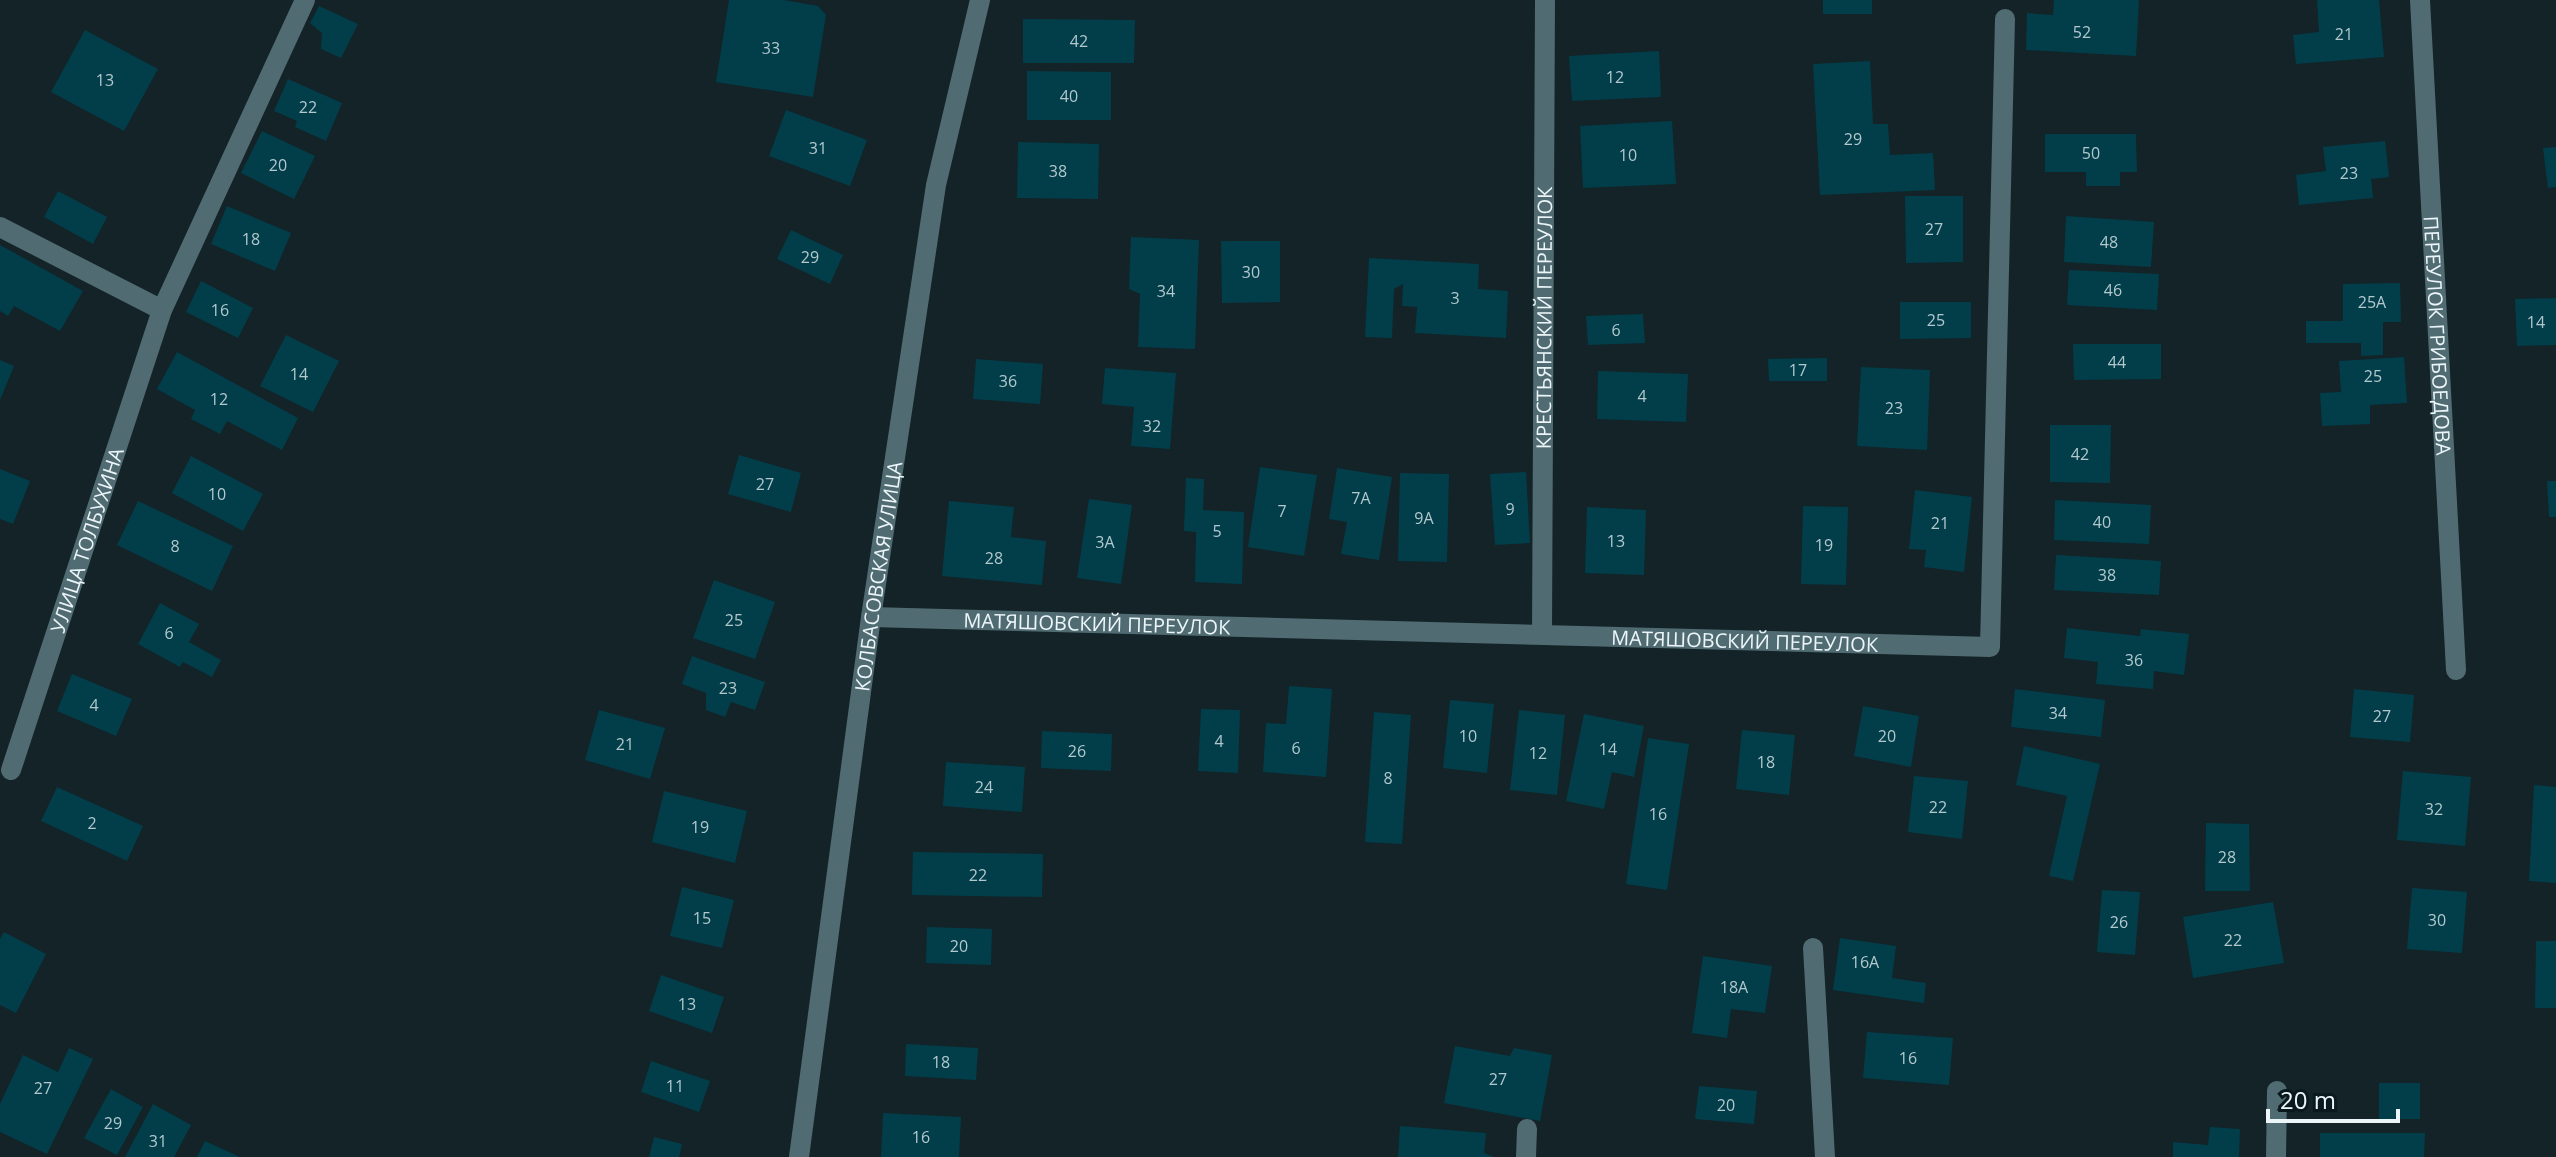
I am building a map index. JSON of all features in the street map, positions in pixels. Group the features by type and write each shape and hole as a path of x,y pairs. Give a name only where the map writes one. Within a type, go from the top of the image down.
{"street":[{"name":"УЛИЦА ТОЛБУХИНА","path":"11,770 162,310 305,0"},
{"name":"КОЛБАСОВСКАЯ УЛИЦА","path":"799,1157 871,617 936,185 980,0"},
{"name":"КРЕСТЬЯНСКИЙ ПЕРЕУЛОК","path":"1542,634 1545,0"},
{"name":"ПЕРЕУЛОК ГРИБОЕДОВА","path":"2420,0 2456,670"},
{"name":"МАТЯШОВСКИЙ ПЕРЕУЛОК","path":"871,617 1990,647 2005,19"},
{"path":"0,227 162,310"},
{"path":"1813,948 1825,1157"},
{"path":"2276,1157 2277,1091"},
{"path":"1526,1157 1527,1129"}],"building":[{"path":"729,0 784,0 818,6 826,15 813,97 716,82"},
{"path":"1823,0 1872,0 1872,14 1823,14"},
{"path":"2054,0 2139,0 2136,56 2026,50 2027,13 2053,15"},
{"path":"2317,0 2379,0 2384,57 2296,64 2293,35 2319,32"},
{"path":"319,6 358,24 341,58 321,49 322,33 310,23"},
{"path":"1023,19 1135,20 1134,63 1023,63"},
{"path":"85,30 158,69 124,131 51,92"},
{"path":"1659,51 1661,97 1572,101 1569,56"},
{"path":"1870,61 1873,124 1888,124 1890,155 1933,153 1935,190 1820,195 1813,64"},
{"path":"1027,71 1111,72 1111,120 1027,120"},
{"path":"288,79 342,103 326,141 295,127 297,121 274,111"},
{"path":"786,110 867,140 850,186 769,156"},
{"path":"1672,121 1676,184 1583,188 1580,126"},
{"path":"262,131 315,156 294,199 241,173"},
{"path":"2045,134 2136,134 2137,172 2120,172 2120,186 2086,186 2086,172 2045,172"},
{"path":"2385,141 2389,177 2371,179 2373,198 2299,205 2296,175 2326,171 2323,147"},
{"path":"1018,142 1099,144 1098,199 1017,198"},
{"path":"2556,147 2556,187 2548,188 2543,148"},
{"path":"58,191 107,217 93,244 44,217"},
{"path":"1905,196 1963,196 1963,262 1906,263"},
{"path":"227,206 291,233 275,271 211,244"},
{"path":"2066,216 2154,222 2151,267 2064,262"},
{"path":"791,230 843,255 830,284 777,259"},
{"path":"1131,237 1199,240 1195,349 1138,347 1140,294 1129,289"},
{"path":"1221,241 1280,241 1280,302 1222,303"},
{"path":"0,245 83,291 60,331 14,306 8,316 0,311"},
{"path":"1369,258 1479,264 1478,289 1508,291 1506,338 1415,333 1417,307 1402,306 1403,284 1394,289 1392,338 1365,337"},
{"path":"2069,270 2159,274 2157,310 2067,305"},
{"path":"201,281 253,308 238,338 186,312"},
{"path":"2400,283 2401,322 2383,322 2383,355 2361,356 2361,343 2306,343 2306,321 2343,321 2343,284"},
{"path":"2556,298 2556,345 2517,346 2515,299"},
{"path":"1900,302 1971,302 1971,338 1900,339"},
{"path":"1643,314 1645,343 1588,345 1586,316"},
{"path":"286,335 339,361 313,412 260,386"},
{"path":"2073,344 2161,344 2161,379 2074,380"},
{"path":"177,352 298,418 282,450 227,421 220,434 191,419 195,410 157,389"},
{"path":"2404,357 2407,403 2370,405 2370,424 2322,426 2320,393 2341,392 2339,361"},
{"path":"1827,358 1827,381 1769,381 1768,359"},
{"path":"976,359 1043,364 1040,404 973,399"},
{"path":"0,360 14,366 0,400"},
{"path":"1861,367 1930,370 1927,450 1857,446"},
{"path":"1105,368 1176,373 1170,449 1131,446 1134,407 1102,404"},
{"path":"1598,371 1688,374 1686,422 1597,419"},
{"path":"2050,425 2111,425 2110,483 2050,482"},
{"path":"739,455 801,473 791,512 728,494"},
{"path":"191,456 263,494 243,531 172,493"},
{"path":"1260,467 1317,475 1304,556 1248,547"},
{"path":"1337,468 1392,477 1379,560 1341,554 1347,522 1329,519"},
{"path":"0,469 30,481 13,524 0,519"},
{"path":"1526,472 1530,543 1495,545 1490,474"},
{"path":"1400,473 1449,474 1447,562 1398,561"},
{"path":"1186,478 1204,479 1203,510 1244,512 1242,584 1195,582 1196,532 1184,531"},
{"path":"2547,481 2556,481 2556,517 2549,517"},
{"path":"1915,490 1972,497 1964,572 1924,567 1926,550 1909,549"},
{"path":"1089,499 1132,505 1121,584 1077,578"},
{"path":"2055,500 2151,505 2149,544 2054,540"},
{"path":"138,501 233,546 212,591 117,545"},
{"path":"949,501 1014,507 1011,537 1046,541 1042,585 942,576"},
{"path":"1803,506 1848,507 1846,585 1801,584"},
{"path":"1587,507 1646,510 1644,575 1585,573"},
{"path":"2056,555 2161,561 2159,595 2054,590"},
{"path":"714,580 775,602 755,659 693,638"},
{"path":"160,603 199,624 189,642 221,660 212,677 183,662 180,667 138,644"},
{"path":"2067,628 2140,636 2141,629 2189,634 2184,675 2154,671 2153,689 2096,684 2098,662 2064,658"},
{"path":"692,656 765,682 755,710 731,702 725,717 706,710 706,693 682,684"},
{"path":"72,674 132,699 116,736 57,711"},
{"path":"1289,686 1332,689 1326,777 1263,772 1266,723 1286,724"},
{"path":"2015,689 2105,700 2101,737 2011,727"},
{"path":"2354,689 2414,695 2410,742 2350,737"},
{"path":"1450,700 1494,704 1487,773 1443,768"},
{"path":"1863,706 1919,716 1911,767 1854,756"},
{"path":"1201,709 1240,710 1238,773 1198,771"},
{"path":"599,710 665,728 650,779 585,760"},
{"path":"1519,710 1565,715 1557,795 1510,790"},
{"path":"1374,712 1411,715 1402,844 1365,842"},
{"path":"1584,714 1644,726 1634,777 1612,772 1604,809 1566,801"},
{"path":"1742,730 1795,735 1789,795 1736,789"},
{"path":"1042,731 1112,734 1111,771 1041,768"},
{"path":"1648,738 1689,744 1667,890 1626,884"},
{"path":"2024,746 2100,764 2073,881 2049,876 2067,796 2016,785"},
{"path":"946,762 1025,767 1022,812 943,806"},
{"path":"2403,771 2471,777 2465,846 2397,840"},
{"path":"1914,776 1968,781 1962,839 1908,832"},
{"path":"2534,785 2556,787 2556,883 2529,881"},
{"path":"57,787 143,826 127,861 41,821"},
{"path":"664,791 747,811 735,863 652,842"},
{"path":"2206,823 2249,824 2250,891 2205,891"},
{"path":"913,852 1043,854 1042,897 912,895"},
{"path":"682,887 734,900 722,948 670,936"},
{"path":"2412,888 2467,892 2462,953 2407,949"},
{"path":"2102,890 2140,892 2135,955 2097,952"},
{"path":"2273,902 2284,963 2193,978 2183,917"},
{"path":"927,927 992,929 991,965 926,963"},
{"path":"4,932 46,954 16,1013 0,1005 0,939"},
{"path":"1840,938 1896,946 1892,978 1926,983 1924,1003 1833,990"},
{"path":"2536,941 2556,941 2556,1008 2535,1008"},
{"path":"1703,956 1772,966 1765,1013 1731,1009 1727,1038 1692,1033"},
{"path":"661,975 724,997 712,1033 649,1011"},
{"path":"1867,1032 1953,1038 1949,1085 1863,1078"},
{"path":"906,1044 978,1048 976,1080 905,1076"},
{"path":"1455,1046 1510,1056 1514,1048 1552,1055 1540,1121 1444,1103"},
{"path":"69,1048 93,1059 47,1154 0,1132 0,1104 23,1055 58,1072"},
{"path":"651,1061 710,1081 699,1112 641,1092"},
{"path":"2379,1083 2420,1083 2420,1119 2379,1119"},
{"path":"1699,1086 1757,1091 1754,1124 1695,1119"},
{"path":"111,1089 143,1107 117,1155 84,1138"},
{"path":"153,1104 191,1125 174,1157 125,1157"},
{"path":"883,1113 961,1117 959,1157 881,1157"},
{"path":"1400,1126 1486,1133 1484,1153 1494,1157 1398,1157"},
{"path":"2210,1127 2240,1129 2239,1157 2173,1157 2173,1142 2208,1145"},
{"path":"2320,1133 2425,1133 2424,1157 2320,1157"},
{"path":"654,1137 682,1144 679,1157 649,1157"},
{"path":"205,1141 240,1157 197,1157"}]}
